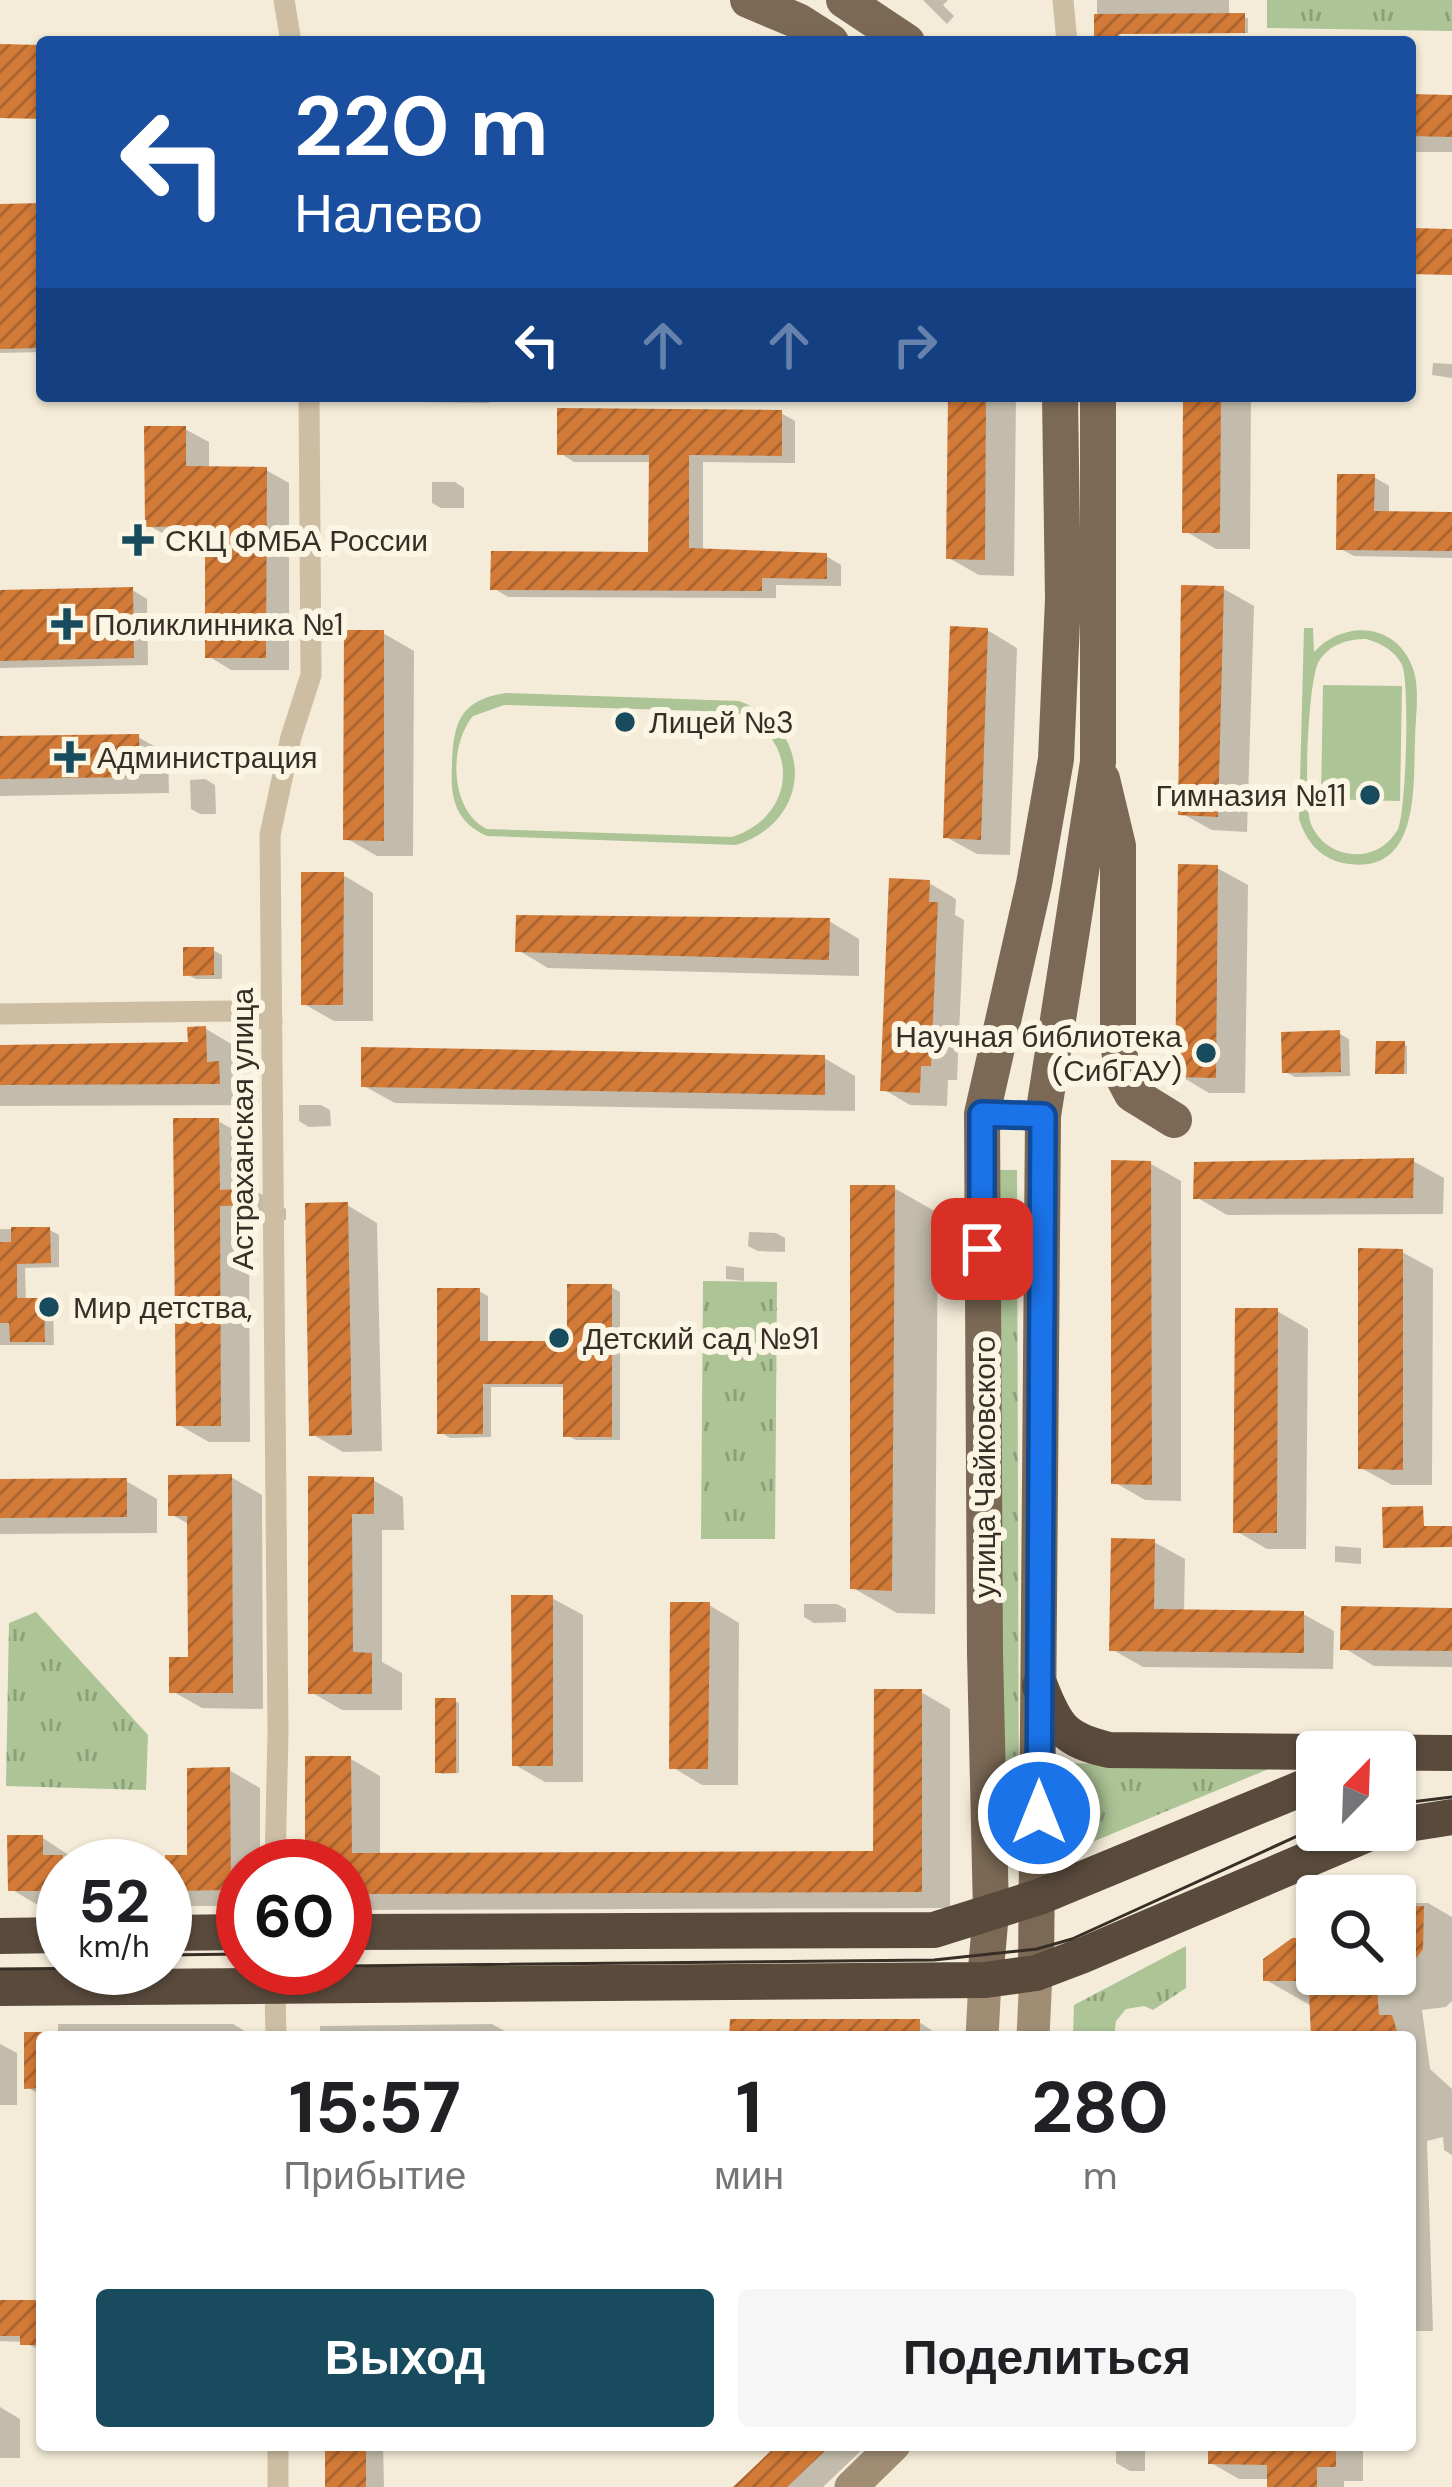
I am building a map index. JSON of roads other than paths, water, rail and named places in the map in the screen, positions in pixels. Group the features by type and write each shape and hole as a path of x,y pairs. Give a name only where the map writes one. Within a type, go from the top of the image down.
{"highway":[{"path":"1040,1686 1051,1714 1073,1742 1109,1750 1452,1756"},
{"path":"1416,1764 1452,1756"},
{"path":"372,1932 934,1930 1039,1897 1296,1791"},
{"path":"1416,1823 1452,1817"},
{"path":"372,1988 986,1981 1036,1973 1327,1851"},
{"path":"0,1936 36,1935"},
{"path":"0,1988 216,1989"}],"main road":[{"path":"748,0 822,36"},
{"path":"844,0 898,36"},
{"name":"улица Чайковского","path":"982,2031 991,1912 982,1114 1037,866 1055,759 1063,599 1060,402"},
{"name":"улица Чайковского","path":"1033,2031 1039,1897 1043,1116 1098,762 1100,402"},
{"path":"1098,762 1118,846 1118,1039 1123,1075 1132,1094 1174,1120"},
{"path":"982,1114 1043,1116"},
{"path":"851,2487 889,2451"}],"street":[{"path":"284,0 290,36"},
{"path":"1064,0 1067,36"},
{"name":"Астраханская улица","path":"276,1839 270,835 310,675 309,402"},
{"path":"0,1014 231,1011 272,1021"},
{"path":"275,1995 276,2031"},
{"path":"278,2451 278,2487"}],"tram line":[{"path":"1416,1801 1452,1797"},
{"path":"372,1966 934,1960 1037,1949 1072,1939 1296,1837"},
{"path":"192,1955 216,1954"},
{"path":"0,1969 36,1969"}],"place":[{"name":"СКЦ ФМБА России","path":"138,540"},
{"name":"Поликлинника №1","path":"67,624"},
{"name":"Лицей №3","path":"625,722"},
{"name":"Администрация","path":"70,757"},
{"name":"Гимназия №11","path":"1370,795"},
{"name":"Научная библиотека (СибГАУ)","path":"1206,1053"},
{"name":"Мир детства,","path":"49,1307"},
{"name":"Детский сад №91","path":"559,1338"}]}
